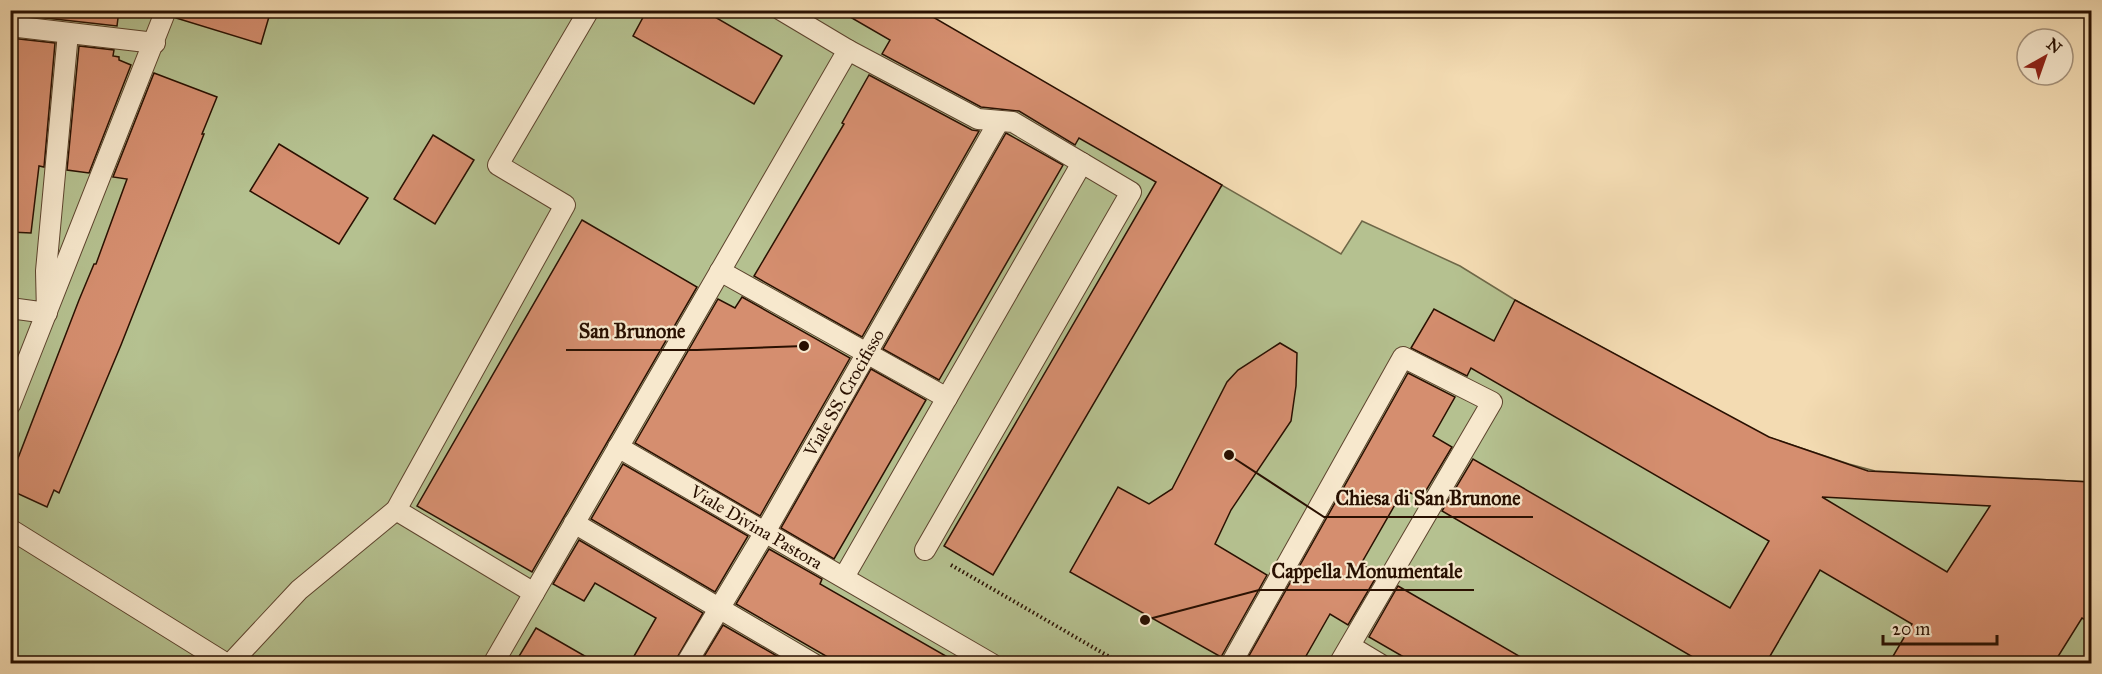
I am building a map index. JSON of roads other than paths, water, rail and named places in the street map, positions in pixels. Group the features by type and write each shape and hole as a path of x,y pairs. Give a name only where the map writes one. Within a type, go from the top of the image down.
{"lane":[{"path":"10,405 155,43 166,10"},
{"path":"10,529 228,663 300,590 396,510 565,205 498,165 589,10"},
{"path":"782,10 848,50 978,119 1012,122 1131,192 925,550"},
{"path":"10,26 155,43"},
{"path":"47,313 46,271 68,33"},
{"path":"494,663 848,50"},
{"name":"Viale SS. Crocifisso","path":"686,663 765,532 999,121"},
{"path":"844,577 1082,163"},
{"path":"720,271 947,398"},
{"path":"10,308 47,313"},
{"path":"1231,663 1403,357 1492,402 1340,663"},
{"name":"Viale Divina Pastora","path":"618,447 992,663"},
{"path":"396,510 534,593"},
{"path":"574,523 814,663"},
{"path":"1350,646 1380,663"}],"place":[{"name":"San Brunone","path":"804,346"},
{"name":"Chiesa di San Brunone","path":"1229,455"},
{"name":"Cappella Monumentale","path":"1145,620"}]}
